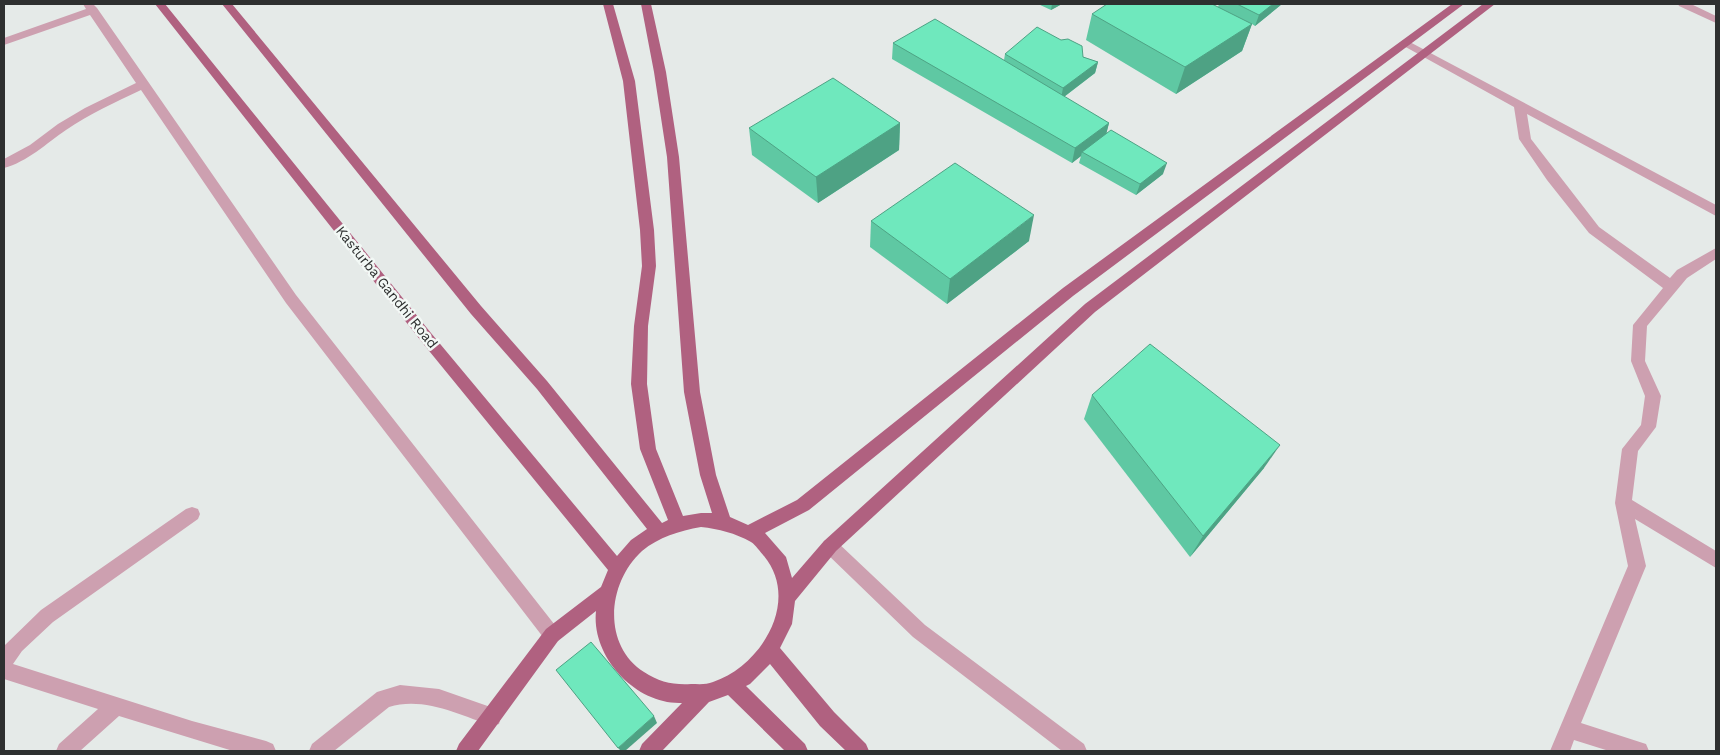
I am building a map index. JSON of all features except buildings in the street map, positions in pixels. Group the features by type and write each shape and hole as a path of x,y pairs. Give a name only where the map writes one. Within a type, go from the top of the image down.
{"main road":[{"name":"Kasturba Gandhi Road","path":"160,4 426,337 617,568"},
{"path":"227,4 476,310 542,384 659,531"},
{"path":"608,4 629,81 647,230 649,266 641,326 639,384 648,449 678,524"},
{"path":"646,4 660,72 673,157 692,392 708,475 723,522"},
{"path":"750,532 803,505 1068,292 1459,4"},
{"path":"788,596 830,546 1090,308 1490,4"},
{"path":"700,520 723,522 750,532 770,548 783,570 788,596 785,624 771,652 753,671 731,685 704,693 674,694 646,686 624,669 609,646 603,620 606,593 617,568 630,551 659,531 678,524 700,520"},
{"path":"466,751 552,635 606,593"},
{"path":"771,652 827,720 859,751"},
{"path":"731,685 798,751"},
{"path":"649,751 704,693"}],"street":[{"path":"1683,4 1716,20"},
{"path":"4,42 90,7 291,299 552,635"},
{"path":"1406,43 1716,211"},
{"path":"4,164 34,148 62,127 89,111 143,84"},
{"path":"1520,104 1524,140 1594,230 1672,287"},
{"path":"1560,751 1637,566 1623,503 1630,449 1648,427 1653,396 1638,361 1640,325 1682,274 1716,253"},
{"path":"1623,503 1716,560"},
{"path":"4,660 16,645 47,616 192,514"},
{"path":"830,546 919,632 1077,751"},
{"path":"4,670 192,730 266,751"},
{"path":"319,751 384,699 400,694 439,698 492,717"},
{"path":"66,751 118,705"},
{"path":"1569,729 1639,751"}]}
